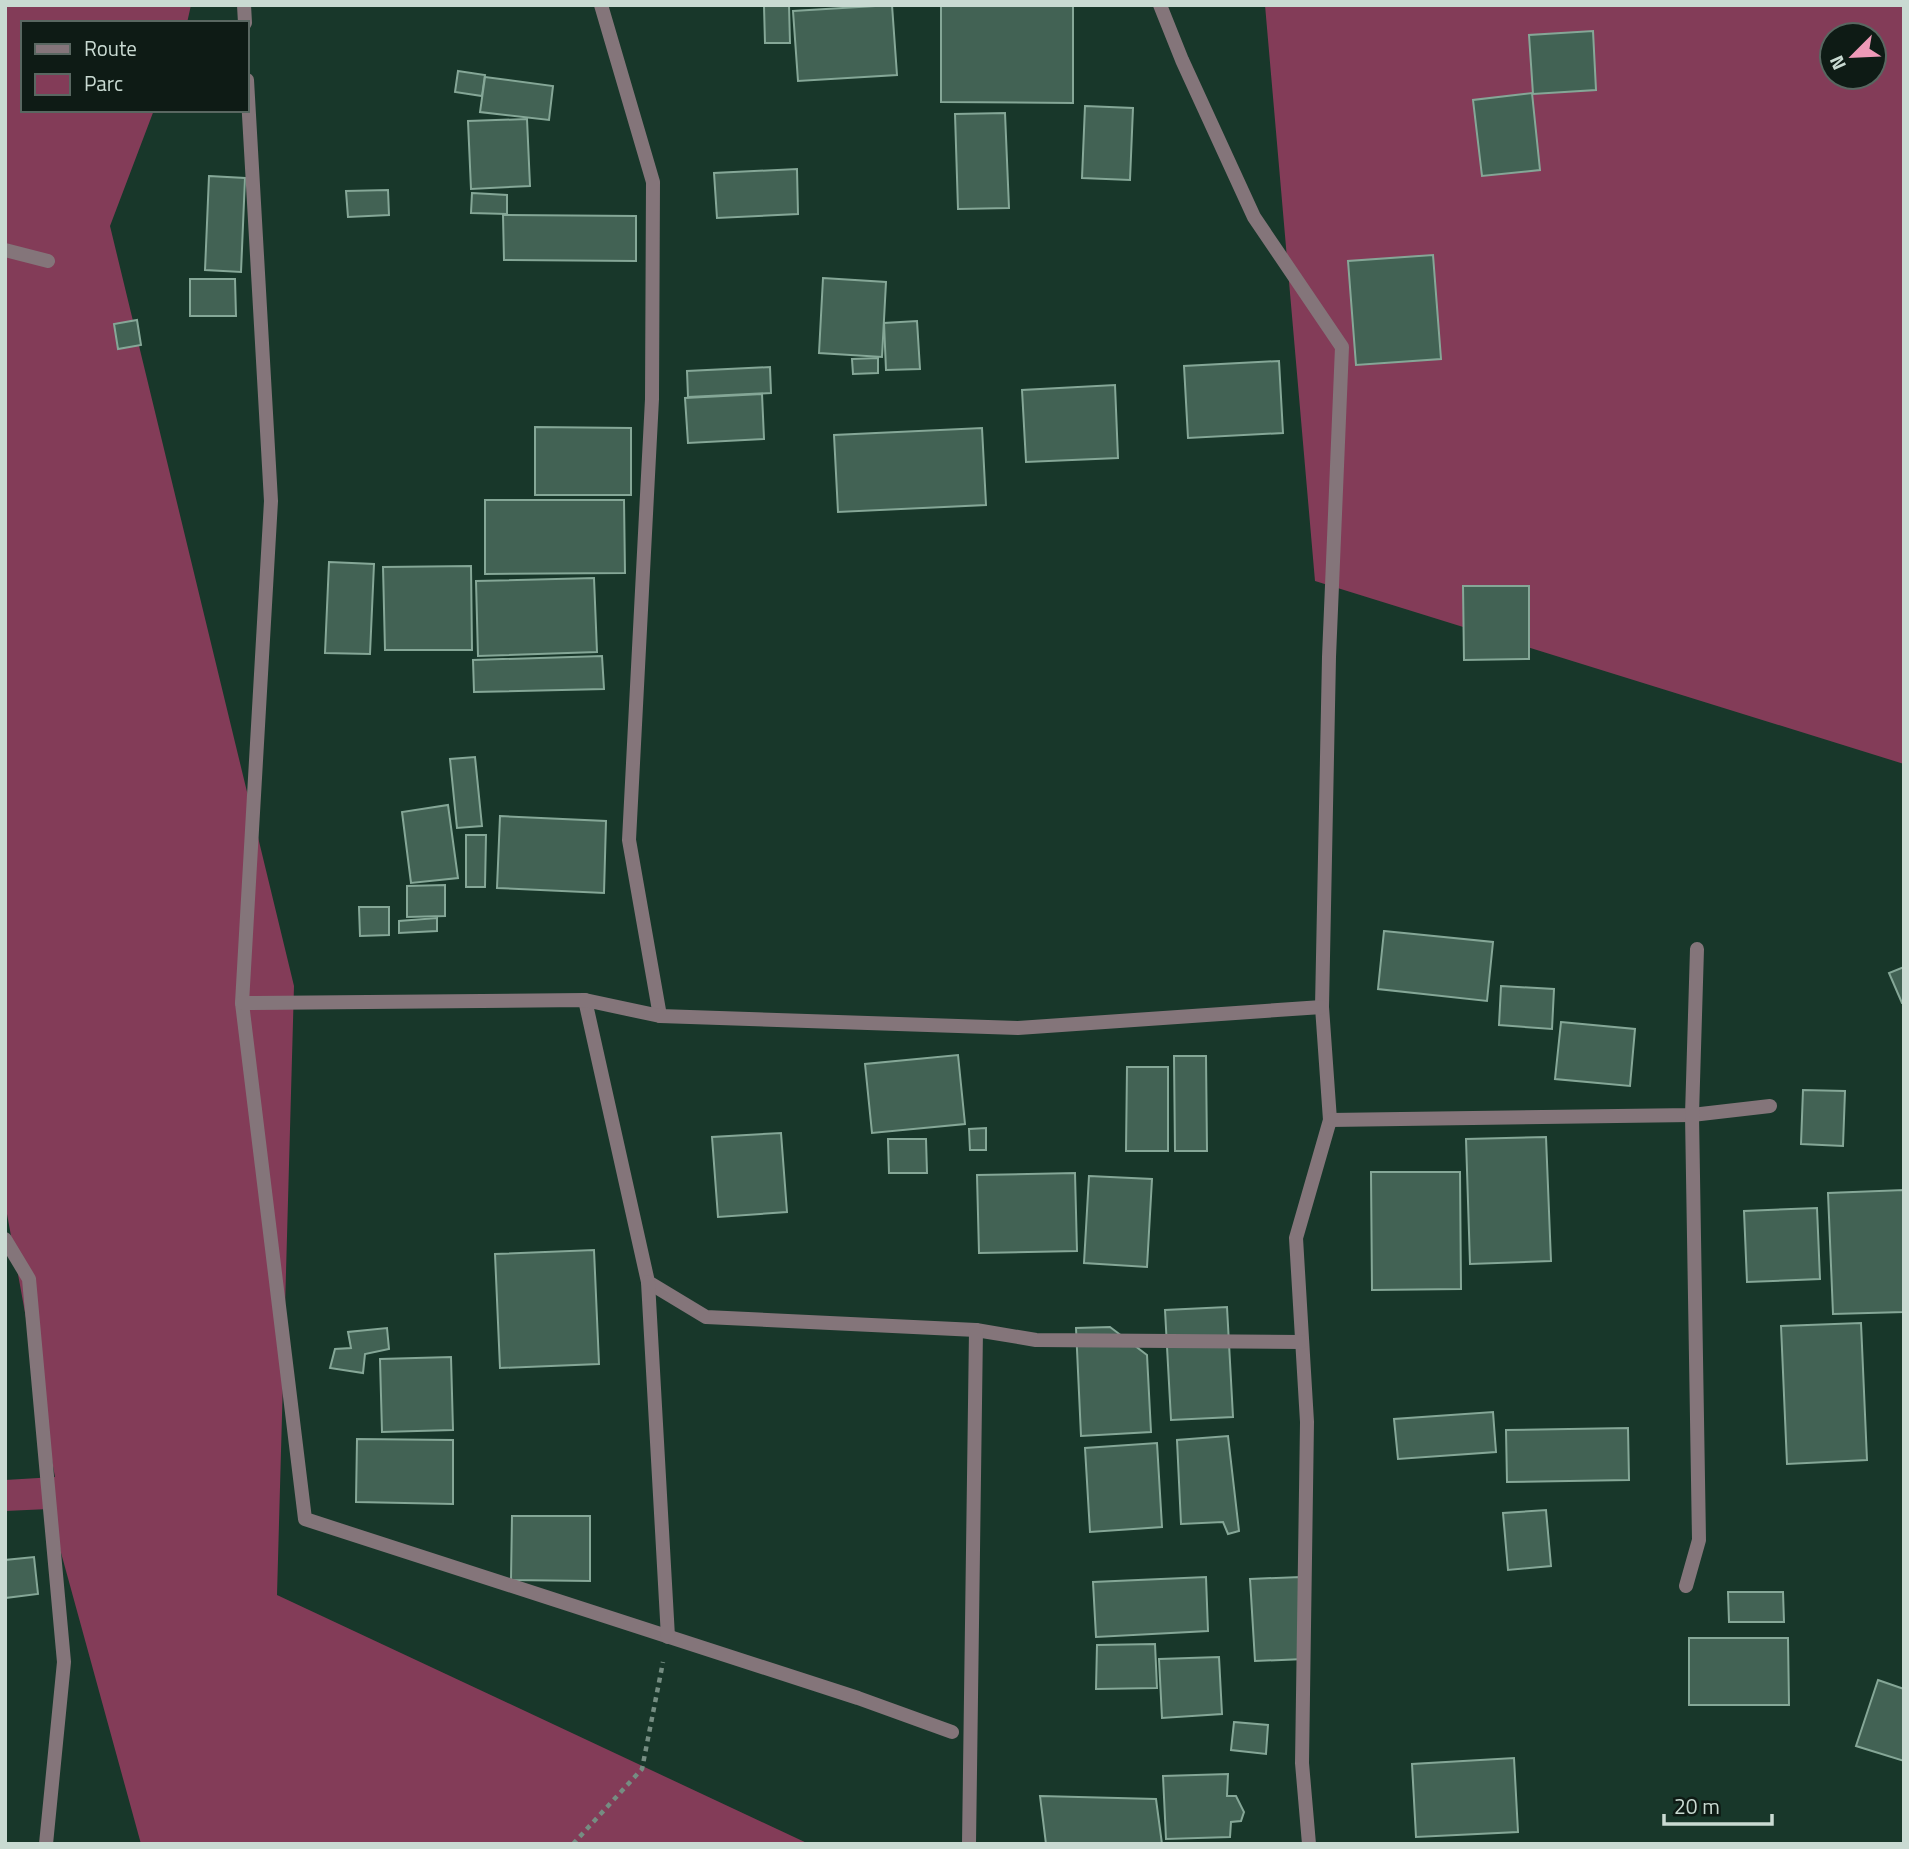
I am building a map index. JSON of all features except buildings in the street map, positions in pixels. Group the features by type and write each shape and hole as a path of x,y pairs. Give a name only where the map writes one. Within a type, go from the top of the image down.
{"street":[{"path":"601,5 653,182 652,399 629,840 660,1016"},
{"path":"1160,5 1181,60 1254,217 1342,347 1329,657 1322,1007 1330,1120 1296,1238 1307,1422 1302,1763 1309,1844"},
{"path":"248,98 271,501 242,1003 305,1519 858,1698 952,1732"},
{"path":"5,250 48,261"},
{"path":"1686,1586 1699,1540 1692,1115 1697,949"},
{"path":"585,1000 648,1282 667,1637"},
{"path":"242,1003 585,1000 660,1016 1018,1028 1322,1007"},
{"path":"1330,1120 1692,1115 1770,1106"},
{"path":"5,1239 30,1279 64,1661 46,1844"},
{"path":"648,1282 706,1317 976,1330 1035,1340 1301,1342"},
{"path":"969,1844 976,1330"}],"path":[{"path":"573,1844 642,1769 667,1637"}],"green space":[{"path":"5,5 191,5 187,21 21,21 21,112 153,112 110,226 294,986 277,1595 809,1844 141,1844 49,1509 5,1511 5,1480 55,1477 5,1203"},
{"path":"1265,5 1904,5 1904,764 1315,581"}]}
